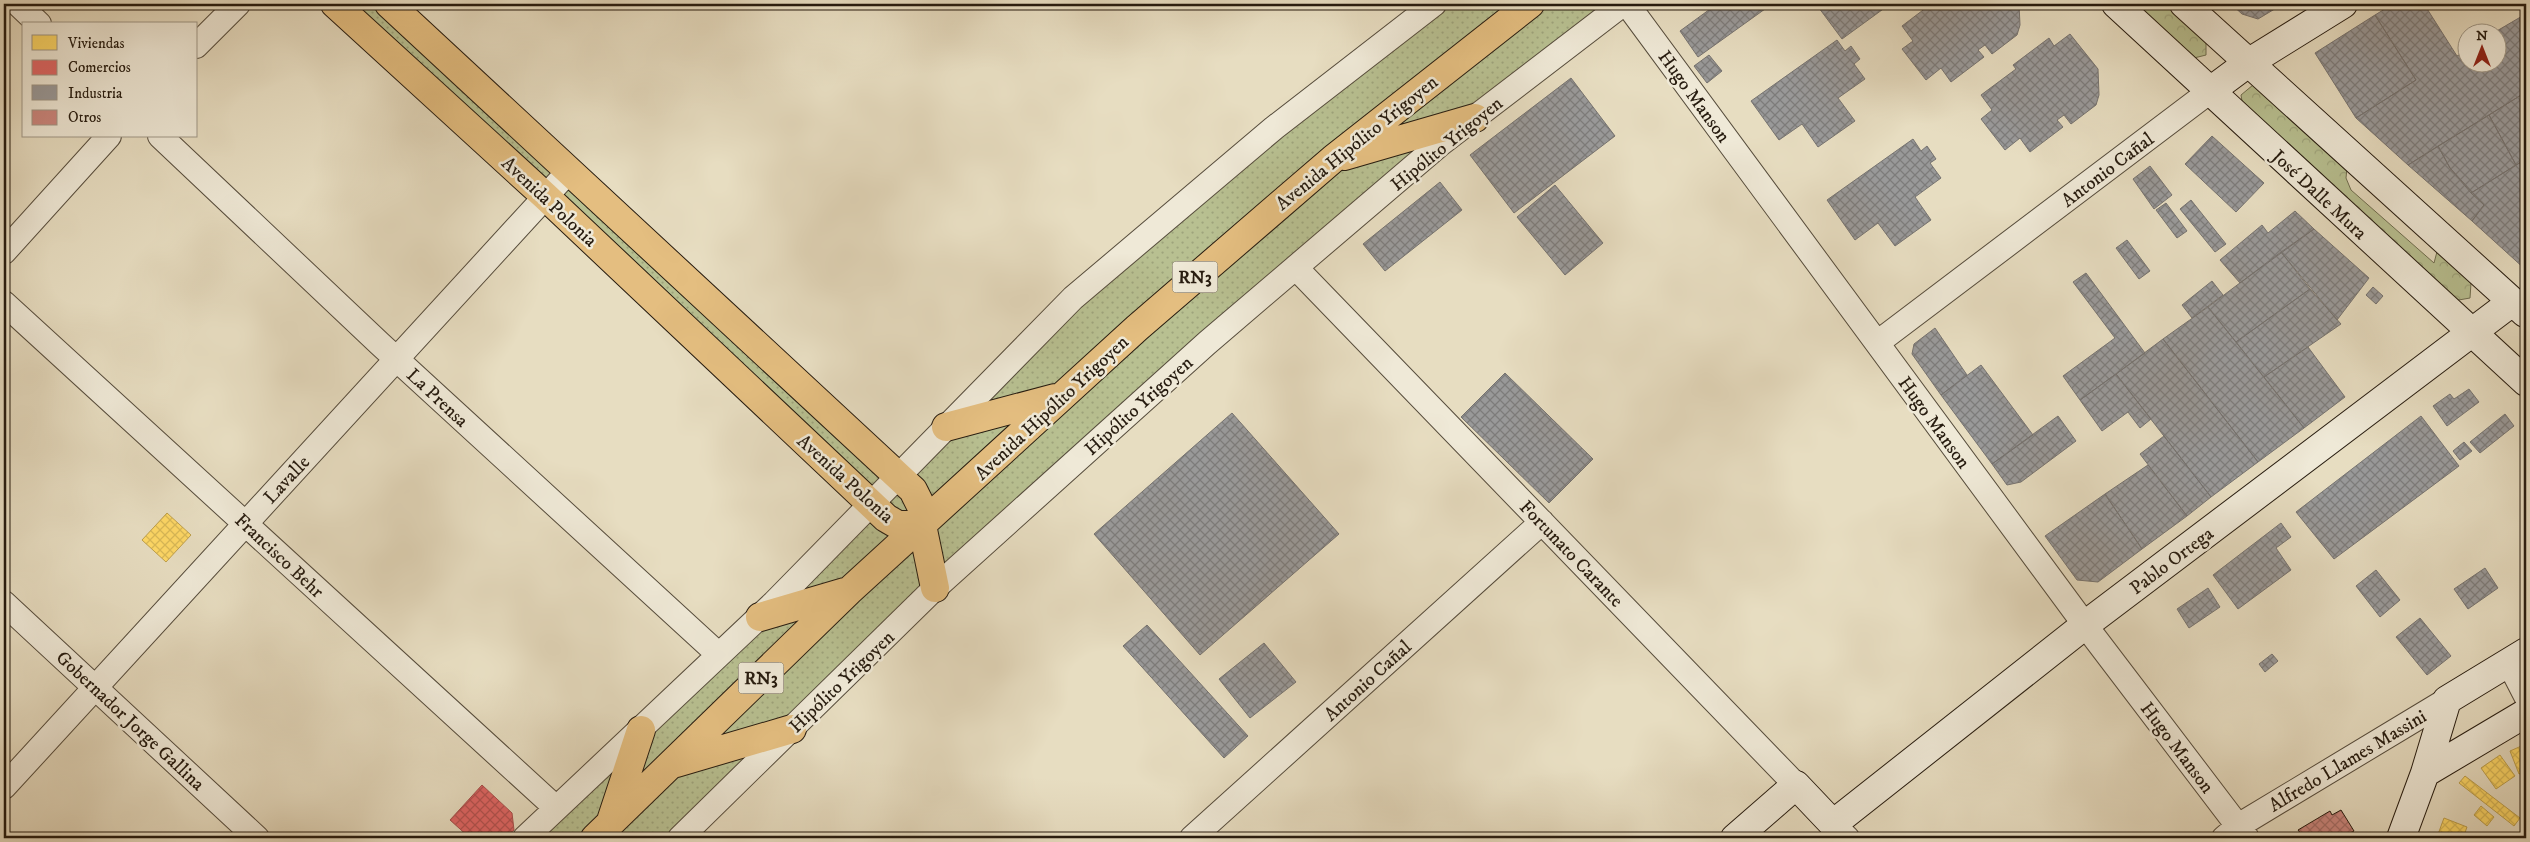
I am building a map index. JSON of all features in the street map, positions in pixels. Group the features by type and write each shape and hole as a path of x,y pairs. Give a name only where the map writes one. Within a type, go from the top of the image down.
{"main road":[{"name":"Avenida Polonia","path":"335,4 545,196 892,524 907,526 922,524 922,508 918,497 898,477 389,4"},
{"name":"Avenida Hipólito Yrigoyen","path":"602,832 849,591 1059,397 1239,238 1333,159 1530,4"},
{"name":"José Dalle Mura","path":"2116,4 2209,92 2526,382"},
{"path":"2184,4 2519,308"},
{"name":"Antonio Cañal","path":"2209,92 2248,63 2343,4"},
{"path":"1333,159 1475,118"},
{"name":"Pablo Ortega","path":"1840,831 2085,625 2472,333 2519,308"},
{"path":"946,427 1059,397"},
{"path":"922,524 935,588"},
{"path":"760,616 849,591"},
{"name":"Alfredo Llames Massini","path":"2401,838 2426,773 2446,700 2517,658"},
{"path":"2426,773 2526,713"},
{"path":"672,764 792,728"},
{"path":"602,832 641,730"},
{"path":"1735,838 1796,785"},
{"name":"Fortunato Carante","path":"1796,785 1840,831"}],"street":[{"path":"18,4 37,22"},
{"path":"198,44 238,4"},
{"path":"525,838 760,616 1073,298 1274,128 1434,4"},
{"name":"Hipólito Yrigoyen","path":"680,838 935,588 1206,343 1439,145 1623,4"},
{"name":"Hugo Manson","path":"1627,4 2085,625 2236,834"},
{"name":"Antonio Cañal","path":"1877,343 2209,92"},
{"path":"4,252 107,138"},
{"name":"La Prensa","path":"162,138 398,360 718,654"},
{"name":"Lavalle","path":"4,787 398,360 569,171"},
{"name":"Fortunato Carante","path":"1296,268 1796,785"},
{"name":"Francisco Behr","path":"4,303 556,808"},
{"name":"Antonio Cañal","path":"1192,838 1542,522"},
{"name":"Gobernador Jorge Gallina","path":"4,603 258,838"},
{"path":"2517,658 2526,696"},
{"name":"Alfredo Llames Massini","path":"2236,834 2446,700"}],"green space":[{"path":"335,4 389,4 898,477 1073,298 1434,4 1623,4 1296,268 680,838 525,838 872,504"},
{"path":"2132,4 2167,4 2206,39 2206,55 2190,59"},
{"path":"2253,85 2347,168 2346,178 2351,190 2434,263 2438,248 2471,283 2470,298 2453,301 2243,107 2241,95"}],"building: Viviendas":[{"path":"167,513 191,535 166,562 142,540"},
{"path":"2526,744 2526,771 2519,774 2510,751"},
{"path":"2500,755 2515,776 2496,789 2481,768"},
{"path":"2465,776 2520,818 2514,826 2459,783"},
{"path":"2481,806 2494,817 2487,826 2474,815"},
{"path":"2444,818 2467,827 2463,838 2437,837"}],"building: Comercios":[{"path":"482,785 512,813 514,830 505,838 470,838 450,820"}],"building: Industria":[{"path":"1717,4 1772,4 1698,57 1680,31"},
{"path":"1816,4 1883,4 1886,7 1842,39"},
{"path":"1931,4 2019,4 2020,25 2017,35 1992,54 1985,45 1978,50 1984,57 1951,82 1941,68 1926,80 1902,49 1913,41 1902,26"},
{"path":"2231,4 2283,4 2258,19 2242,14"},
{"path":"2393,4 2424,4 2458,55 2458,72 2508,72 2508,24 2524,15 2526,18 2526,92 2408,165 2356,118 2416,80 2375,15"},
{"path":"2517,4 2526,4 2526,18 2524,15"},
{"path":"2375,15 2416,80 2356,118 2315,53"},
{"path":"2070,34 2098,69 2099,95 2096,105 2071,124 2064,115 2057,120 2063,127 2030,152 2020,138 2005,150 1981,119 1992,110 1981,95 2016,69 2013,65 2049,38 2054,46"},
{"path":"1837,40 1845,51 1851,46 1860,59 1854,64 1865,79 1838,98 1855,121 1818,147 1802,124 1779,140 1751,101"},
{"path":"1709,55 1722,71 1707,83 1694,66"},
{"path":"1571,78 1615,136 1514,213 1470,155"},
{"path":"2526,92 2526,159 2516,165 2489,115"},
{"path":"2489,115 2516,165 2471,193 2450,168 2438,146"},
{"path":"2212,136 2264,183 2236,212 2185,164"},
{"path":"1913,139 1921,151 1927,146 1936,159 1930,163 1941,178 1915,197 1931,220 1895,246 1878,223 1855,240 1827,200"},
{"path":"2438,146 2450,168 2484,205 2472,221 2408,165"},
{"path":"2526,159 2526,270 2472,221 2484,205 2471,193"},
{"path":"2150,166 2172,195 2154,209 2133,179"},
{"path":"1440,182 1462,210 1385,271 1363,244"},
{"path":"1555,185 1603,243 1565,275 1517,217"},
{"path":"2191,200 2226,244 2215,252 2180,209"},
{"path":"2166,203 2187,231 2177,238 2156,210"},
{"path":"2295,211 2314,229 2240,283 2220,260 2262,225 2268,233"},
{"path":"2314,229 2369,278 2337,320 2281,252"},
{"path":"2127,240 2150,271 2139,279 2116,248"},
{"path":"2281,252 2310,289 2236,342 2208,307"},
{"path":"2086,273 2145,353 2080,400 2063,376 2115,338 2073,282"},
{"path":"2212,281 2223,295 2192,318 2182,305"},
{"path":"2373,287 2383,296 2376,304 2366,295"},
{"path":"2310,289 2341,324 2264,377 2236,342"},
{"path":"2208,307 2304,428 2258,462 2163,339"},
{"path":"1935,328 1967,375 1941,395 1912,354 1914,344"},
{"path":"2163,339 2258,462 2211,497 2116,374"},
{"path":"2308,347 2345,397 2304,428 2264,377"},
{"path":"1981,365 2033,435 1992,464 1941,395"},
{"path":"1505,373 1593,459 1549,503 1461,417"},
{"path":"2116,374 2151,419 2140,428 2128,412 2102,431 2080,400"},
{"path":"2469,389 2479,402 2447,426 2433,406 2450,394 2454,399"},
{"path":"1232,413 1339,534 1200,655 1094,534"},
{"path":"2505,414 2514,426 2480,453 2470,442"},
{"path":"2058,416 2076,441 2021,482 2007,485 1992,464"},
{"path":"2421,416 2459,466 2334,559 2296,512"},
{"path":"2164,436 2211,497 2187,516 2140,454"},
{"path":"2464,442 2472,451 2460,460 2453,451"},
{"path":"2148,465 2187,516 2142,549 2105,494"},
{"path":"2105,494 2142,549 2098,582 2077,580 2045,536"},
{"path":"2281,523 2291,537 2276,548 2291,570 2238,609 2213,575"},
{"path":"2485,568 2498,588 2468,609 2454,589"},
{"path":"2376,570 2400,600 2380,617 2356,586"},
{"path":"2208,588 2220,607 2189,628 2177,609"},
{"path":"2420,618 2451,656 2427,675 2396,637"},
{"path":"1147,625 1248,736 1224,758 1123,646"},
{"path":"1264,643 1296,682 1250,718 1219,679"},
{"path":"2272,654 2278,661 2265,672 2259,664"}],"building: Otros":[{"path":"2341,810 2354,831 2341,838 2304,838 2298,830 2330,811 2332,815"}]}
